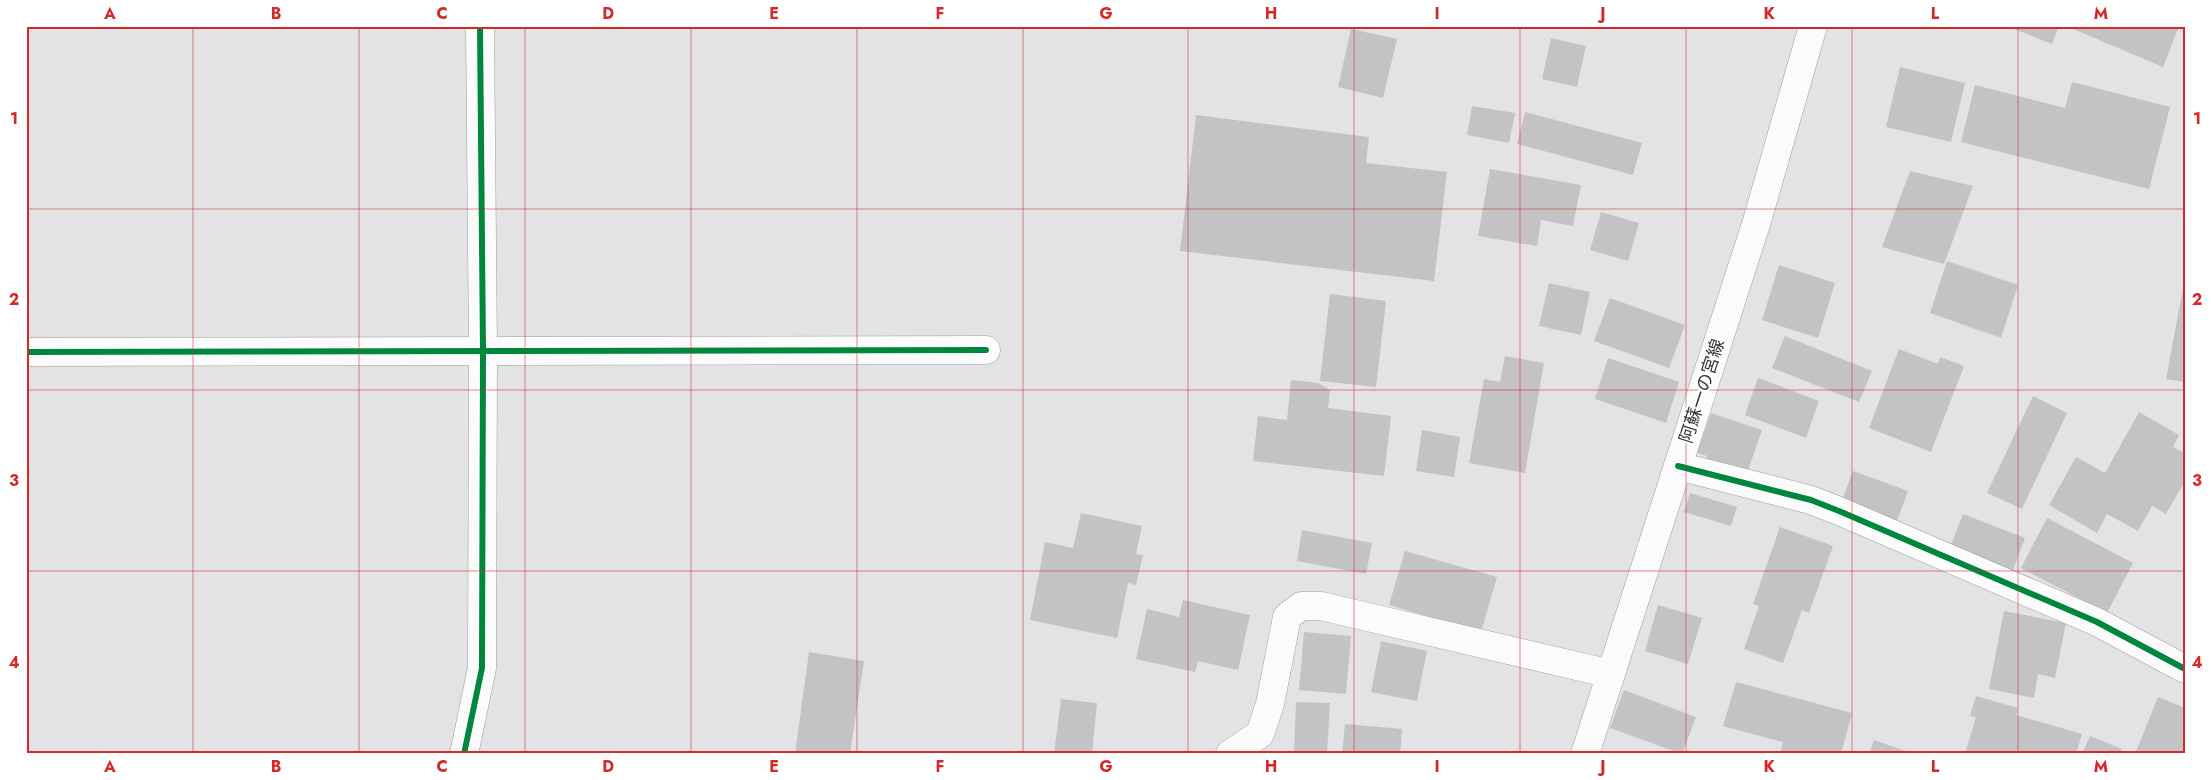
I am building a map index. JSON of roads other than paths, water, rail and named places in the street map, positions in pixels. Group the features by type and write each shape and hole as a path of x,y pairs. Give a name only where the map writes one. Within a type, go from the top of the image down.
{"street":[{"path":"464,754 482,668 483,351 480,26"},
{"name":"阿蘇一の宮線","path":"1585,754 1757,221 1813,26"},
{"path":"26,352 986,350"},
{"path":"1678,466 1811,500 1839,511 2097,622 2185,669"},
{"path":"1230,754 1260,734 1270,704 1286,617 1301,606 1321,606 1611,674"}]}
